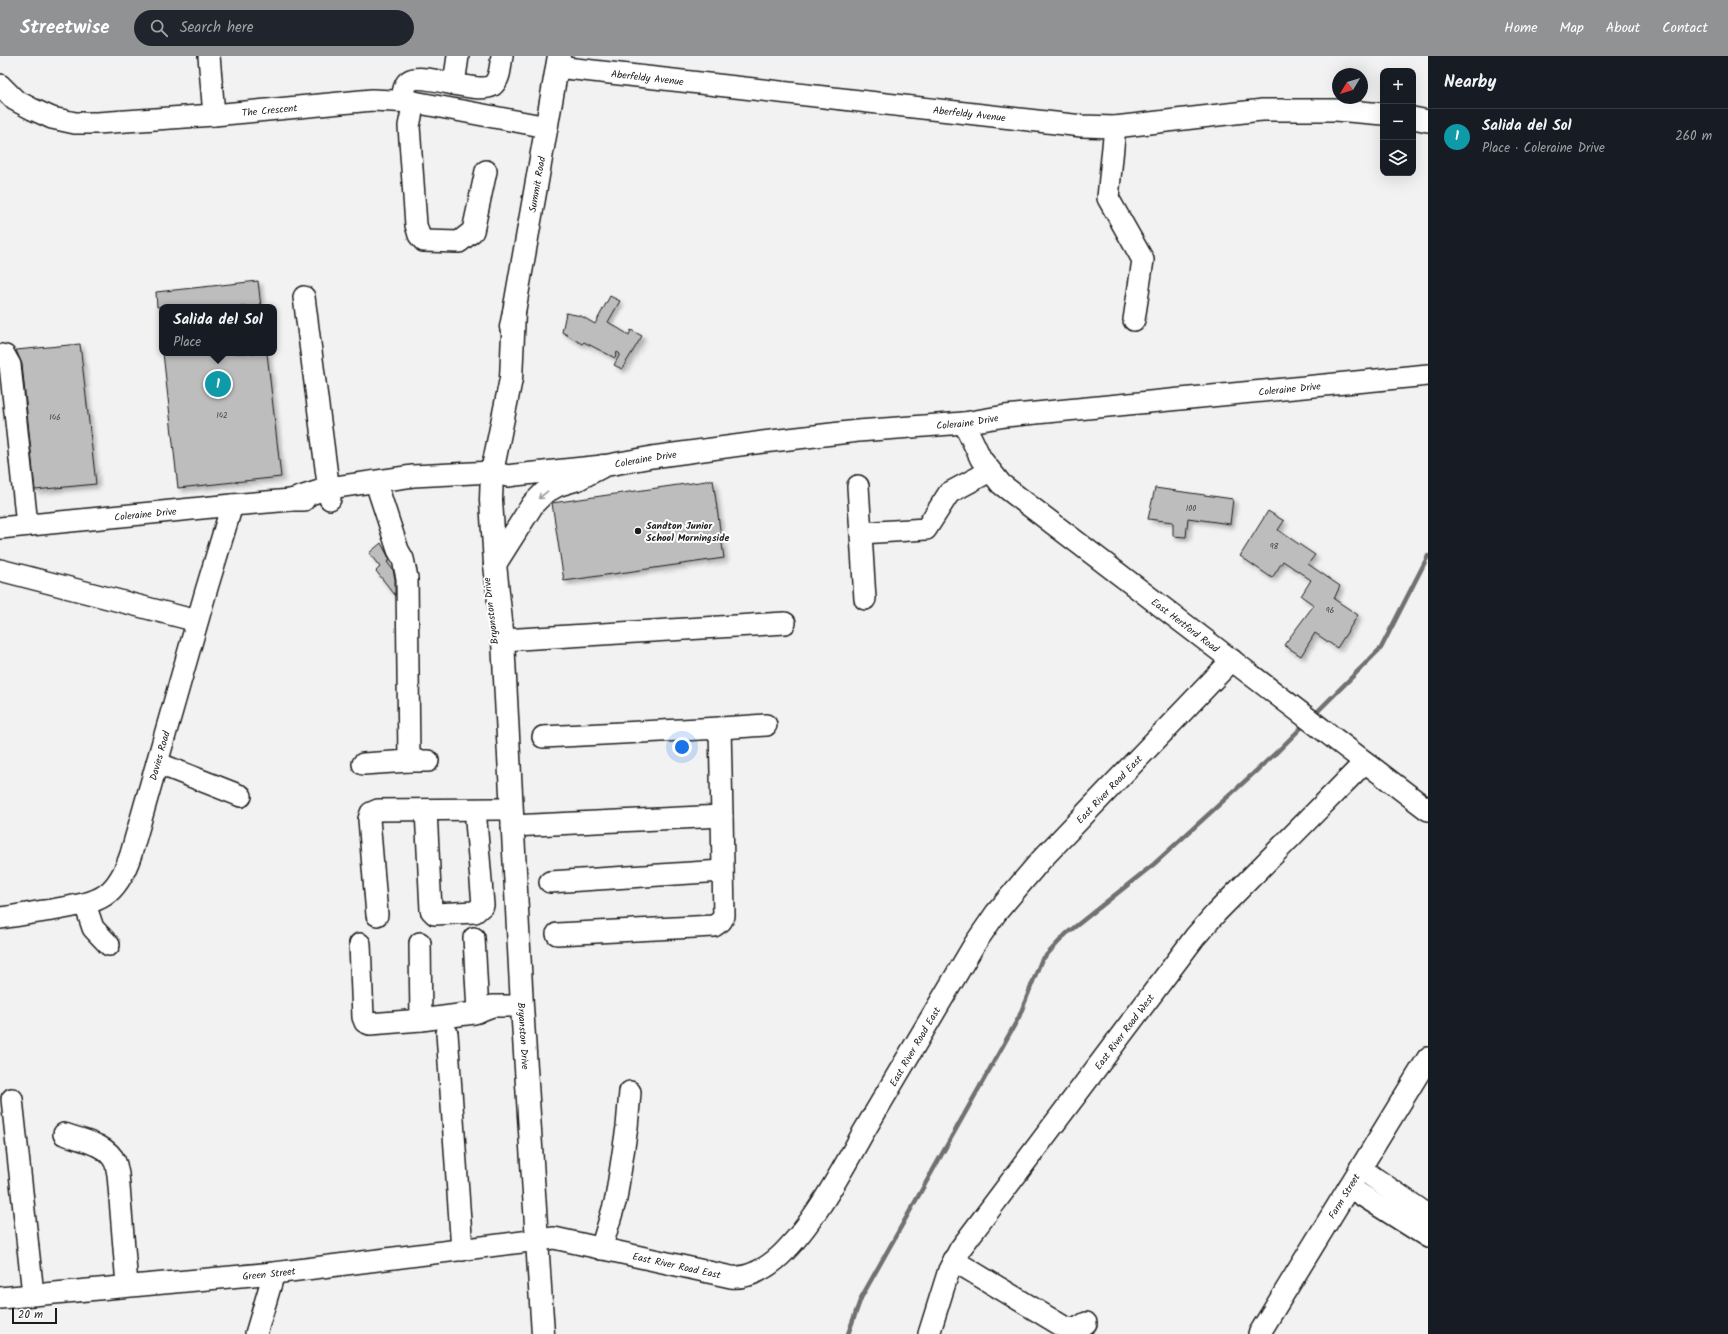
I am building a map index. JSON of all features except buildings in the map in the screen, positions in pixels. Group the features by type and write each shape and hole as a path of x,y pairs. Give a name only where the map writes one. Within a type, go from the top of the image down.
{"main road":[{"name":"Summit Road","path":"490,478 497,378 514,312 558,62"},
{"path":"495,564 522,520 540,497 558,485 578,479 603,466"},
{"name":"Bryanston Drive","path":"490,478 495,564 502,640 522,1006 543,1334"},
{"name":"Bryanston Drive","path":"490,478 486,574 507,737"}],"street":[{"path":"209,56 214,115"},
{"path":"454,84 458,56"},
{"path":"486,171 473,231 460,242 424,241 419,235 416,225 408,102 405,86 413,79 485,89 493,85 498,78 502,56"},
{"name":"Aberfeldy Avenue","path":"558,62 1082,126 1115,127 1262,110 1336,110 1380,114"},
{"name":"The Crescent","path":"0,84 15,100 32,109 52,118 75,123 97,123 214,115 372,100 408,102 547,127"},
{"path":"1416,119 1428,121"},
{"path":"1115,127 1108,198 1143,260 1134,320"},
{"path":"304,297 330,493"},
{"path":"1,355 5,356 10,365 27,525"},
{"name":"Coleraine Drive","path":"0,528 232,504 291,500 330,493 368,490 414,476 490,478 603,466 652,457 858,431 964,423 1005,416 1428,375"},
{"name":"East Hertford Road","path":"964,423 981,459 1001,484 1331,734 1428,810"},
{"path":"861,533 926,529 949,492 990,471"},
{"path":"858,486 865,599"},
{"path":"363,764 419,761 407,578 403,559 368,490"},
{"name":"Davies Road","path":"0,918 91,903 114,887 126,868 232,504"},
{"path":"0,570 197,621"},
{"path":"502,640 785,623"},
{"name":"East River Road East","path":"538,1239 554,1238 737,1278 754,1272 780,1256 804,1229 838,1176 974,945 996,913 1041,860 1232,660"},
{"path":"543,737 766,725"},
{"path":"557,934 714,926 721,921 724,916 720,728"},
{"name":"East River Road West","path":"929,1334 953,1260 1003,1191 1195,937 1216,913 1365,762"},
{"path":"157,763 240,796"},
{"path":"377,915 369,818 371,813 378,810 426,810 512,817 722,816"},
{"path":"426,810 432,910 435,914 475,912 483,906 476,820"},
{"path":"550,882 722,871"},
{"path":"85,904 93,928 109,945"},
{"path":"474,938 478,1012"},
{"path":"420,943 421,1020"},
{"path":"360,944 363,1017 365,1022 375,1024 421,1020 478,1012 492,1006 522,1006"},
{"path":"447,1033 462,1250"},
{"name":"Farm Street","path":"1259,1334 1428,1058"},
{"path":"601,1249 616,1199 627,1127 630,1092"},
{"path":"12,1099 33,1294"},
{"path":"64,1134 100,1147 109,1153 115,1162 118,1174 127,1285"},
{"path":"1360,1168 1428,1215"},
{"path":"1349,1187 1428,1237"},
{"name":"Green Street","path":"0,1298 127,1285 274,1273 462,1250 538,1239"},
{"path":"953,1260 1064,1327 1076,1329 1086,1323"},
{"path":"256,1334 274,1273"}],"waterway":[{"path":"1314,715 1381,648 1428,556"},
{"path":"848,1334 861,1298 1019,1017 1041,961 1066,934 1154,864 1278,751 1306,723"}],"place":[{"name":"Salida del Sol","path":"218,384"},
{"name":"Sandton Junior School Morningside","path":"638,531"}]}
